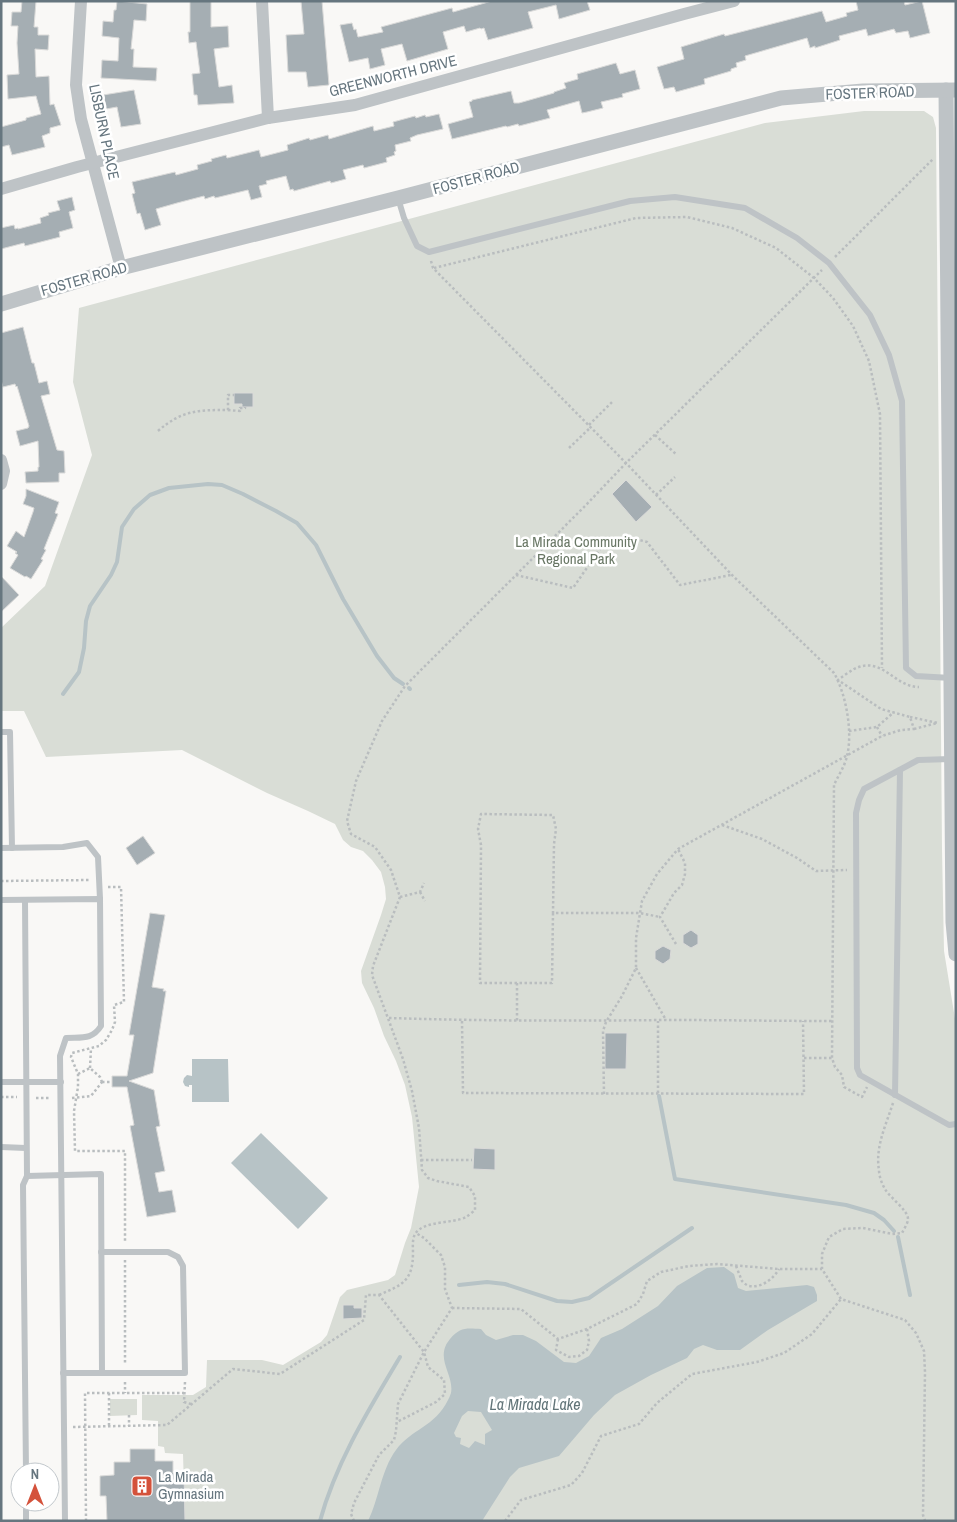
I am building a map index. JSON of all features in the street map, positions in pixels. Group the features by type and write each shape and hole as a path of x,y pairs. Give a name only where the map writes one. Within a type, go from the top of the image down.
{"street":[{"name":"LISBURN PLACE","path":"81,1 76,85 81,119 121,268"},
{"path":"262,1 268,118"},
{"name":"GREENWORTH DRIVE","path":"1,189 268,118 355,105 683,7 734,1"},
{"path":"951,90 951,678 954,711 952,759 953,922 956,954"},
{"name":"FOSTER ROAD","path":"1,304 121,268 781,98 862,91 951,90"},
{"path":"1,460 4,471 1,484"}],"lane":[{"path":"398,198 416,246 429,252 630,201 675,197 745,208 797,238 829,263 870,315 890,355 902,401 906,668 916,676 951,678"},
{"path":"1,732 10,732 12,848"},
{"path":"952,759 918,760 864,789 859,800 856,814 857,1068 860,1075 895,1095 949,1125 956,1124"},
{"path":"895,1095 900,770"},
{"path":"1,848 63,848 87,843 98,857 101,1026 97,1033 90,1037 66,1038 60,1056 64,1521"},
{"path":"1,900 100,899"},
{"path":"25,900 27,1176 23,1185 26,1462"},
{"path":"1,1082 61,1082"},
{"path":"1,1147 26,1148"},
{"path":"27,1176 101,1174 102,1373"},
{"path":"63,1373 185,1373 183,1266 178,1257 168,1252 101,1252"}],"path":[{"path":"64,1427 167,1425 233,1369 280,1374 364,1320 366,1295 379,1295 398,1287 411,1274 413,1240 416,1233 426,1226 465,1218 476,1210 475,1196 469,1188 428,1178 422,1170 419,1128 412,1090 403,1059 372,975 373,966 400,897 391,870 374,847 350,834 346,821 356,781 382,721 405,686 655,434 934,158"},
{"path":"833,870 834,785 847,756 849,732 844,700 834,673 732,575 590,426 433,268 636,218 686,217 732,228 776,248 814,278 834,298 852,326 869,361 880,414 882,668"},
{"path":"228,410 228,395 234,396"},
{"path":"570,448 612,402"},
{"path":"158,431 168,422 194,410 240,411 240,408 244,407"},
{"path":"655,434 677,455"},
{"path":"656,495 675,477"},
{"path":"516,575 573,588 602,546 615,539 632,538 647,542 680,585 732,575"},
{"path":"838,680 856,668 869,666 882,668 911,687 920,687"},
{"path":"604,1094 603,1031 606,1022 636,968 636,938 642,901 657,874 678,849 882,736 901,730 938,723 881,709 838,680"},
{"path":"849,732 877,727 894,712"},
{"path":"910,717 914,729"},
{"path":"877,727 882,736"},
{"path":"481,814 553,814 556,829 553,913 552,983 480,983 481,845 478,829 481,814"},
{"path":"722,825 762,839 816,871 857,870"},
{"path":"660,916 674,893 682,885 685,874 685,863 678,849"},
{"path":"1,882 91,880"},
{"path":"107,882 107,887 121,887 124,1002 114,1005 115,1022 106,1040 99,1046 72,1053 71,1057 78,1074 77,1098 74,1111 75,1150 125,1150 125,1244"},
{"path":"420,892 424,883"},
{"path":"400,897 420,892"},
{"path":"420,892 426,901"},
{"path":"553,913 640,913 660,916"},
{"path":"660,916 676,944"},
{"path":"636,968 666,1020"},
{"path":"517,984 517,1021"},
{"path":"388,1018 462,1021 606,1022 666,1020 833,1021"},
{"path":"462,1021 463,1093 804,1094 803,1021"},
{"path":"658,1021 658,1093"},
{"path":"90,1068 91,1048"},
{"path":"804,1058 832,1058"},
{"path":"78,1074 90,1068"},
{"path":"90,1068 100,1077 102,1082"},
{"path":"72,1098 90,1096 102,1082 112,1082"},
{"path":"1,1097 17,1097"},
{"path":"36,1098 49,1098"},
{"path":"893,1103 878,1148 879,1171 884,1188 892,1199 906,1211 908,1218 906,1226 902,1233 892,1234 863,1228 844,1229 829,1237 822,1254 822,1269 841,1299 905,1320 916,1333 924,1351 923,1515 925,1521"},
{"path":"421,1160 472,1160"},
{"path":"416,1233 424,1238 441,1255 445,1267 445,1289 452,1308"},
{"path":"125,1260 125,1366"},
{"path":"558,1339 587,1329 637,1304 643,1294 647,1281 662,1272 689,1266 717,1264 778,1269 822,1269"},
{"path":"736,1266 742,1281 750,1286 765,1283 774,1277 778,1269"},
{"path":"379,1295 424,1352 428,1367 444,1380 444,1394 436,1402 397,1422"},
{"path":"505,1521 521,1500 571,1485 582,1473 601,1436 639,1424 658,1403 692,1374 757,1362 784,1353 812,1334 841,1299"},
{"path":"452,1308 521,1309 558,1339"},
{"path":"354,1521 351,1514 354,1504 379,1455 394,1440 398,1404 424,1352 452,1308"},
{"path":"558,1339 556,1350 570,1358 578,1356 587,1350 589,1341 587,1329"},
{"path":"125,1381 125,1393"},
{"path":"86,1521 85,1393 184,1393 184,1402 191,1404"},
{"path":"109,1393 109,1426"},
{"path":"129,1415 129,1426"}],"green space":[{"name":"La Mirada Community Regional Park","path":"864,111 924,111 933,117 936,128 944,951 956,1025 956,1521 185,1521 183,1454 165,1453 164,1447 158,1446 158,1421 142,1420 142,1395 193,1395 206,1387 207,1360 262,1360 283,1365 321,1342 327,1335 340,1297 347,1290 388,1280 395,1275 411,1228 419,1187 412,1117 405,1085 362,983 361,971 386,899 381,872 372,860 363,851 351,847 343,840 335,824 267,793 182,750 46,757 24,711 1,711 1,628 45,586 92,455 73,382 79,308 765,123"},
{"path":"2,1168 2,1521 1,1521"},
{"path":"110,1399 137,1399 137,1415 110,1416"}],"water":[{"path":"192,1059 228,1059 229,1102 192,1102 192,1085 189,1085 189,1087 185,1086 183,1082 187,1075 192,1076"},
{"path":"261,1133 328,1198 298,1229 231,1163"},
{"name":"La Mirada Lake","path":"724,1267 734,1274 738,1288 746,1291 807,1285 814,1287 817,1301 768,1330 740,1350 717,1350 703,1345 694,1349 687,1358 615,1395 594,1415 559,1456 519,1468 510,1477 482,1521 368,1521 383,1475 396,1450 409,1437 430,1422 443,1409 449,1398 451,1387 444,1351 446,1344 457,1332 467,1329 481,1329 486,1335 496,1340 513,1335 523,1335 536,1341 564,1362 576,1363 589,1356 601,1338 622,1329 658,1306 677,1286 707,1268","holes":["468,1411 481,1412 492,1430 485,1434 485,1445 475,1441 469,1448 460,1444 461,1438 456,1437 454,1433 462,1416"]}],"building":[{"path":"22,1 36,1 34,27 38,27 38,35 49,35 48,50 35,49 36,77 49,76 50,105 54,104 61,125 50,128 50,133 42,136 45,147 12,155 9,145 1,147 1,127 41,114 36,96 8,99 7,75 19,74 18,26 11,26 12,12 21,12"},
{"path":"117,1 147,4 146,21 134,20 131,49 134,49 133,67 157,68 156,81 101,78 102,60 118,61 119,38 102,36 103,21 113,22"},
{"path":"190,1 211,1 211,27 228,26 229,47 214,49 219,87 232,85 234,103 198,105 197,95 194,95 192,74 200,73 196,42 189,43"},
{"path":"301,1 322,1 329,85 308,87 306,72 288,72 286,35 304,34"},
{"path":"492,1 587,1 590,10 559,19 556,5 528,12 533,28 488,40 484,28 466,32 464,26 443,32 448,49 407,61 402,44 381,49 385,65 370,69 368,58 349,62 340,25 352,23 358,37 383,32 381,27 452,8 453,12"},
{"path":"856,1 904,1 905,5 922,1 930,33 910,38 908,31 896,33 894,29 868,36 866,29 839,36 840,40 815,48 815,46 810,48 807,38 745,56 746,60 736,63 737,67 731,69 731,71 704,79 705,84 676,92 674,87 664,89 657,67 684,59 681,47 724,34 725,36 822,11 826,22 847,16 846,13 858,10"},
{"path":"616,63 620,74 635,70 640,89 622,94 623,97 601,102 603,108 582,113 579,101 547,110 550,118 452,139 448,124 473,117 469,102 472,100 511,91 514,103 519,103 566,88 564,83 578,79 577,74"},
{"path":"134,90 141,124 121,127 117,107 106,109 103,95"},
{"path":"439,114 443,129 417,135 410,138 411,141 395,145 395,155 386,158 387,162 364,168 363,165 343,170 346,179 331,183 330,181 294,191 293,189 290,190 286,176 266,181 267,184 259,186 262,197 251,200 248,190 215,198 214,196 205,199 204,196 156,209 161,225 145,230 140,213 137,214 132,194 135,193 132,182 175,172 176,175 198,169 197,165 226,155 227,158 259,150 261,157 288,150 287,145 309,138 310,140 328,135 329,139 373,126 374,131 394,126 393,122 415,116 416,118"},
{"path":"72,197 75,210 69,212 73,228 59,232 60,237 25,246 24,243 1,249 1,228 14,225 15,229 18,229 41,223 40,218 49,215 48,213 60,210 57,201"},
{"path":"23,327 39,383 47,381 50,394 41,396 57,450 64,451 65,473 59,473 59,482 26,483 25,472 38,471 38,441 20,446 16,431 28,428 29,426 17,386 15,384 3,387 1,380 1,333"},
{"path":"234,393 253,393 253,407 242,407 242,404 234,404"},
{"path":"626,480 652,507 636,522 612,494"},
{"path":"26,489 59,502 55,513 58,514 44,549 46,550 41,559 43,560 31,579 10,568 18,555 15,553 17,552 7,546 16,531 24,537 33,512 34,508 23,504"},
{"path":"1,576 19,595 1,612"},
{"path":"143,836 155,853 137,865 126,848"},
{"path":"150,913 165,915 152,987 166,991 153,1073 129,1081 154,1090 160,1126 156,1127 165,1171 155,1173 159,1192 172,1190 176,1212 147,1217 130,1126 134,1125 127,1087 112,1087 112,1076 127,1076 134,1035 129,1035"},
{"path":"691,930 698,935 698,944 691,948 683,943 683,935"},
{"path":"663,946 671,950 670,959 663,964 655,959 655,951"},
{"path":"605,1033 627,1033 626,1069 605,1069"},
{"path":"474,1148 495,1149 495,1170 473,1169"},
{"path":"343,1305 354,1305 354,1308 362,1308 362,1318 343,1319"},
{"name":"La Mirada Gymnasium","path":"130,1449 155,1449 155,1461 173,1461 173,1473 184,1473 185,1521 107,1521 106,1496 100,1496 100,1476 114,1475 114,1462 130,1462"}],"waterway":[{"path":"63,694 79,672 90,606 111,575 117,562 122,527 134,509 150,495 169,488 208,484 222,485 243,494 297,523 316,545 343,599 377,656 394,678 403,684"},
{"path":"659,1096 675,1179 846,1205 874,1213 894,1231"},
{"path":"459,1285 487,1282 505,1284 557,1301 572,1302 589,1298 692,1228"},
{"path":"898,1237 910,1295"},
{"path":"320,1521 335,1478 354,1436 400,1357"}],"place":[{"name":"La Mirada Gymnasium","path":"142,1486"}]}
